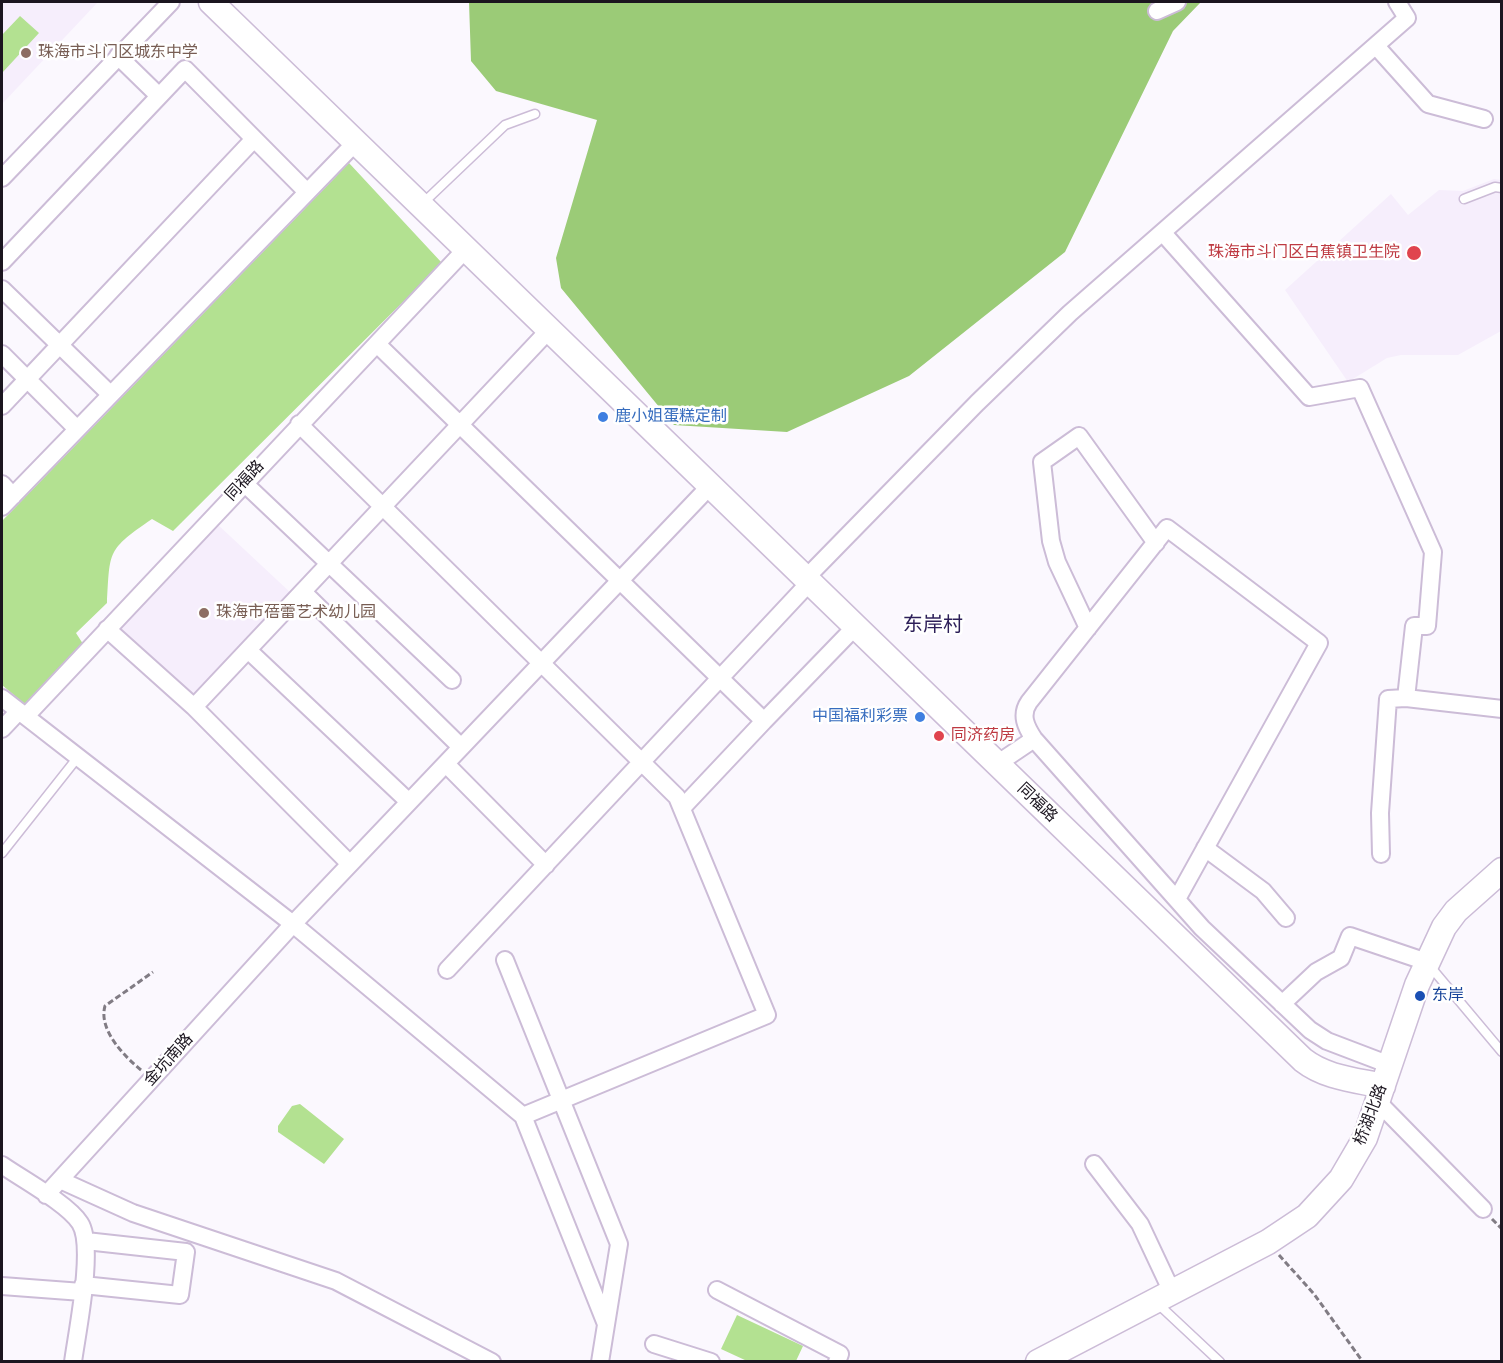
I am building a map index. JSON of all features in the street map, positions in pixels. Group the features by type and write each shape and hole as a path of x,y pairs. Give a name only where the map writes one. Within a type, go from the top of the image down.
{"street":[{"path":"2,178 171,2"},
{"name":"同福路","path":"211,2 1303,1060 1319,1071 1384,1084"},
{"path":"1157,11 1177,2"},
{"path":"447,970 643,762 807,581 977,403 1070,313 1407,18 1397,2"},
{"path":"1376,46 1428,104 1484,119"},
{"path":"118,56 159,96"},
{"path":"2,262 185,69 307,192"},
{"path":"2,406 254,139"},
{"path":"5,496 110,394 356,142"},
{"path":"1164,233 1309,396 1360,388 1433,552 1427,626 1414,626 1406,692"},
{"name":"同福路","path":"2,729 22,713 107,629 466,249"},
{"path":"2,289 110,394"},
{"path":"194,707 549,330"},
{"path":"377,344 764,721"},
{"path":"2,354 76,428"},
{"path":"299,424 677,796 767,1015 523,1116"},
{"path":"1088,628 1057,562 1051,541 1042,462 1079,436 1156,543"},
{"path":"244,483 452,680"},
{"path":"293,924 709,487"},
{"path":"1177,899 1319,643 1167,528 1025,708 1027,728 1034,739 1202,928 1318,1036 1384,1084 1483,1209"},
{"path":"303,592 461,747"},
{"path":"682,808 855,627"},
{"path":"107,629 194,707 351,864"},
{"path":"248,650 409,802"},
{"path":"1406,692 1502,709"},
{"path":"1382,854 1380,813 1388,699 1406,692 1502,700"},
{"path":"2,698 293,924 523,1116 606,1324"},
{"path":"997,764 1034,739"},
{"path":"446,764 546,865"},
{"path":"1205,848 1263,891 1286,918"},
{"name":"桥湖北路","path":"1038,1362 1164,1296 1273,1249 1307,1216 1341,1179 1365,1138 1427,962 1444,927 1456,910 1502,870"},
{"name":"金坑南路","path":"46,1195 293,924"},
{"path":"1282,1004 1316,972 1341,957 1350,936 1427,962"},
{"path":"505,960 619,1244 600,1362"},
{"path":"1094,1164 1140,1224 1164,1296"},
{"path":"2,1165 80,1222 86,1241 83,1289 73,1362"},
{"path":"60,1180 134,1213 336,1281 492,1362"},
{"path":"2,1286 180,1295 186,1252 86,1241"},
{"path":"717,1290 840,1354 837,1362"},
{"path":"654,1344 711,1362"}],"lane":[{"path":"421,205 505,125 535,114"},
{"path":"1464,199 1495,188 1502,188"},
{"path":"3,848 78,757"},
{"path":"1427,962 1502,1052"},
{"path":"1164,1296 1220,1362"}],"path":[{"path":"152,1079 118,1048 108,1029 104,1012 105,1006 153,972"},
{"path":"1273,1249 1314,1294 1364,1362"}],"shaded area":[{"name":"珠海市斗门区城东中学","path":"2,2 98,2 2,104"},
{"name":"珠海市斗门区白蕉镇卫生院","path":"1494,179 1501,180 1501,331 1458,355 1401,355 1387,358 1348,382 1285,290 1391,194 1408,215 1439,190 1463,191"},
{"name":"珠海市蓓蕾艺术幼儿园","path":"215,522 292,594 192,701 116,633"}],"green space":[{"path":"469,2 1201,2 1173,31 1065,252 909,376 787,432 674,425 561,288 556,258 597,120 496,91 471,61"},
{"path":"20,16 39,33 2,73 2,35"},
{"path":"349,163 442,263 173,531 152,519 119,545 111,561 107,603 76,633 85,647 27,706 2,685 2,521"},
{"path":"300,1104 344,1139 324,1164 278,1132 278,1126 292,1106"},
{"path":"737,1315 803,1346 796,1361 747,1361 721,1349"}],"place":[{"name":"珠海市斗门区城东中学","path":"26,53"},
{"name":"珠海市斗门区白蕉镇卫生院","path":"1414,253"},
{"name":"鹿小姐蛋糕定制","path":"603,417"},
{"name":"珠海市蓓蕾艺术幼儿园","path":"204,613"},
{"name":"中国福利彩票","path":"920,717"},
{"name":"同济药房","path":"939,736"},
{"name":"东岸","path":"1420,996"}],"district":[{"name":"东岸村","path":"933,626"}]}
